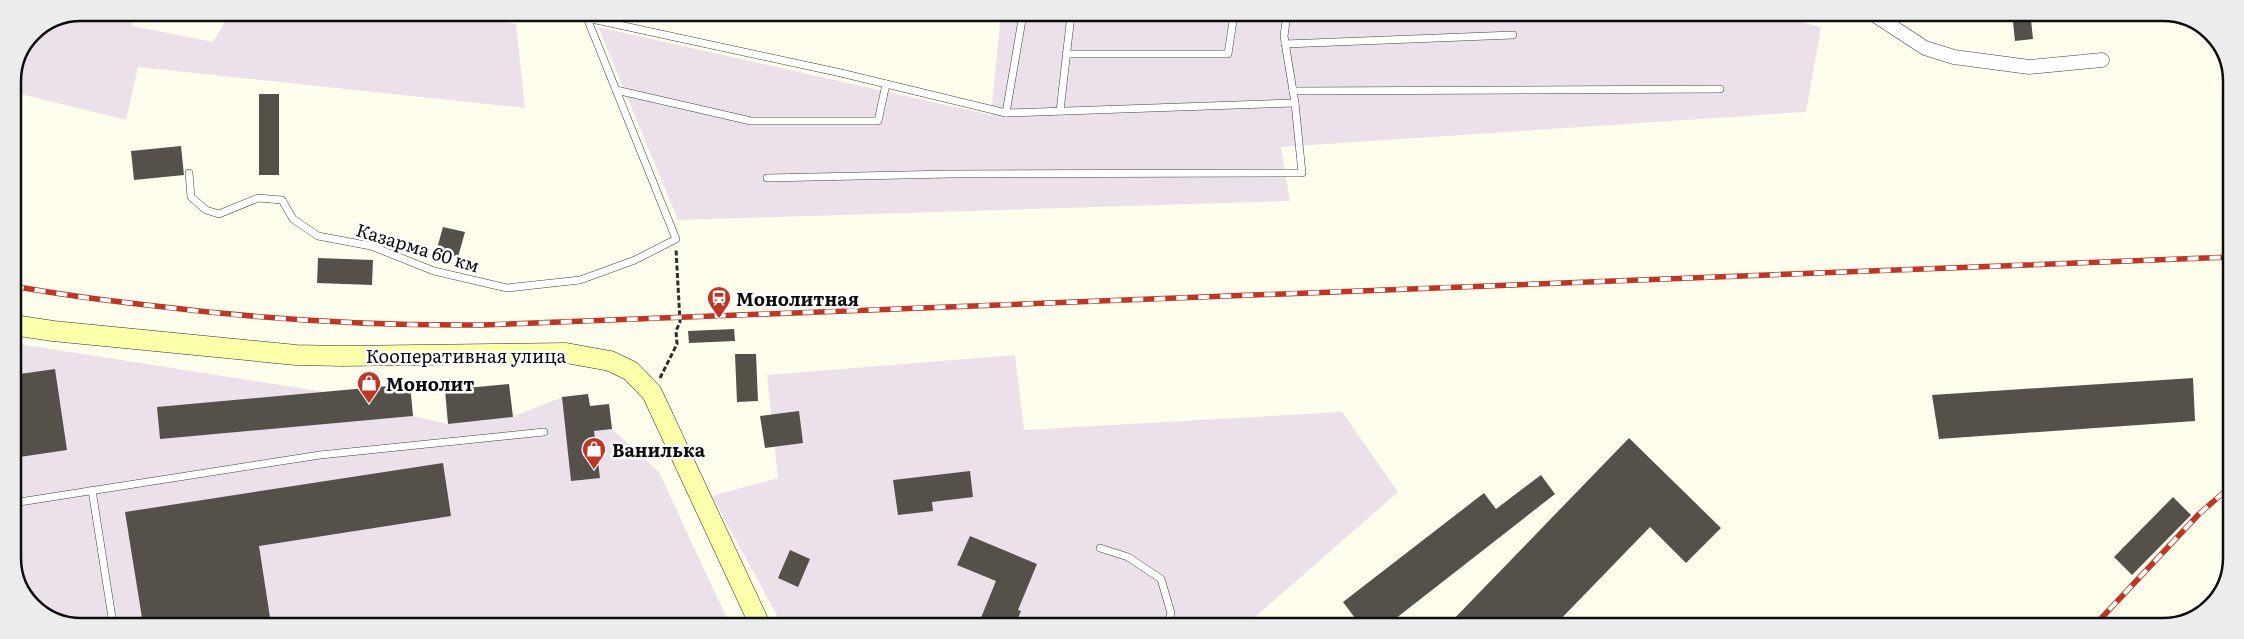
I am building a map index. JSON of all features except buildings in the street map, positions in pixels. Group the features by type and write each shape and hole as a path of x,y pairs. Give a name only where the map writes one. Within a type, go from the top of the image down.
{"street":[{"path":"1884,21 1924,48 1954,57 2029,67 2102,60"},
{"name":"Кооперативная улица","path":"21,326 296,355 566,353 610,361 631,371 652,393 757,618"}],"lane":[{"path":"588,21 676,239"},
{"path":"612,21 1006,112 1295,103"},
{"path":"1006,112 1022,21"},
{"path":"1060,111 1070,21"},
{"path":"1066,54 1228,54 1233,21"},
{"path":"767,178 950,174 1302,173 1295,103 1284,36 1286,21"},
{"path":"1285,44 1514,35"},
{"path":"616,90 751,121 878,122 886,84"},
{"path":"1293,91 1720,89"},
{"name":"Казарма 60 км","path":"189,173 191,197 206,210 219,214 258,198 282,200 293,219 318,236 371,246 434,271 508,288 580,280 635,260 676,239"},
{"path":"21,501 320,455 544,432"},
{"path":"92,490 112,618"},
{"path":"1100,548 1128,556 1161,579 1170,613 1169,618"}],"path":[{"path":"652,393 677,344 676,331 680,322 676,239"}],"shaded area":[{"path":"81,21 133,21 132,26 213,42 225,21 500,21 516,24 525,108 138,67 126,120 21,94 22,69 31,48 48,31 69,22"},
{"path":"1000,21 1797,21 1821,27 1806,112 1281,147 1290,201 678,220 598,27 991,115"},
{"path":"21,344 325,392 328,423 413,416 448,424 513,417 562,397 588,394 590,406 609,404 612,429 659,472 727,618 81,618 65,616 48,608 36,597 29,588 23,574 21,562"},
{"path":"1015,355 1024,430 1342,412 1398,492 1254,618 778,618 712,496 778,478 767,375"}],"railway":[{"path":"21,287 113,301 273,318 357,323 483,325 2223,257"},
{"path":"2102,618 2199,514 2223,493"}],"place":[{"name":"Монолитная","path":"719,319"},
{"name":"Монолит","path":"369,404"},
{"name":"Ванилька","path":"594,470"}]}
